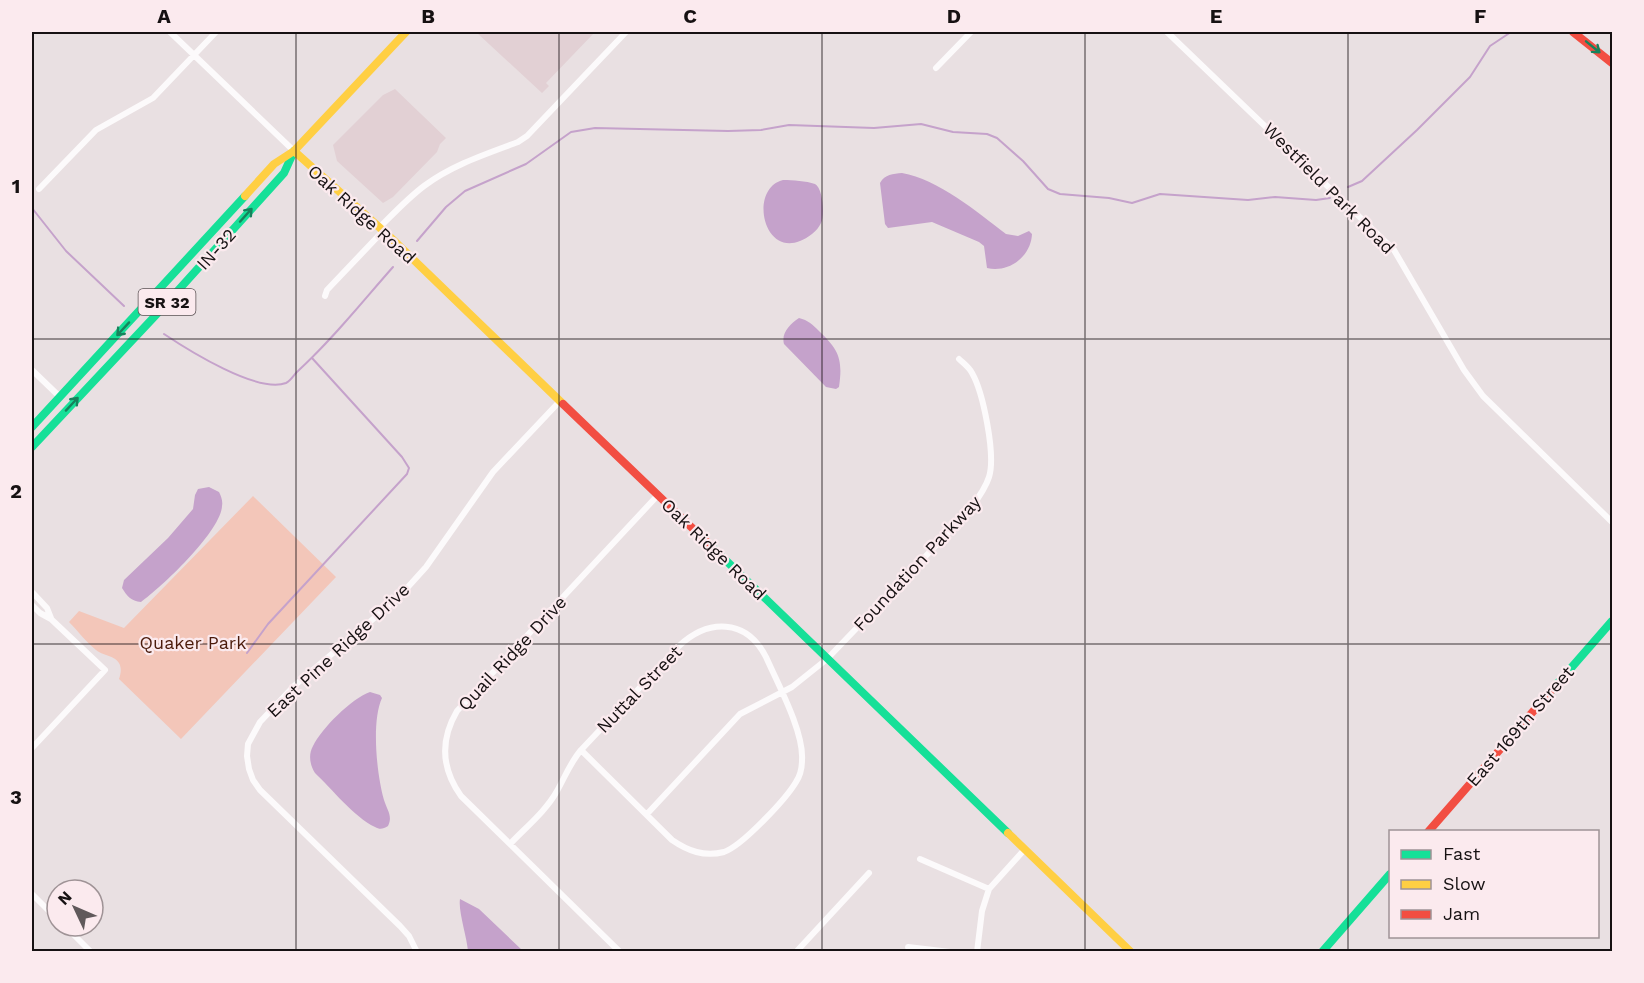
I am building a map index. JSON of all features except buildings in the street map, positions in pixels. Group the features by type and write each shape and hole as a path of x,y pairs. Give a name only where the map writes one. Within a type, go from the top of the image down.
{"main road":[{"name":"IN-32","path":"32,427 274,164 294,151 406,32"},
{"path":"1573,32 1612,63"},
{"name":"IN-32","path":"32,447 155,316 284,173 294,151"},
{"name":"Oak Ridge Road","path":"294,151 560,400 1131,951"},
{"name":"East 169th Street","path":"1429,830 1612,621"},
{"path":"1322,951 1389,875"}],"street":[{"path":"170,32 294,151"},
{"path":"39,189 86,139 105,124 153,98 216,32"},
{"path":"325,296 327,290 381,230 426,185 459,166 518,142 527,136 626,32"},
{"path":"936,68 971,32"},
{"name":"Westfield Park Road","path":"1167,32 1394,250 1464,370 1483,396 1612,522"},
{"name":"Foundation Parkway","path":"647,814 745,710 800,683 827,659 968,512 982,493 992,466 989,442 980,392 971,371 959,359"},
{"path":"32,370 60,397"},
{"name":"East Pine Ridge Drive","path":"417,951 409,936 400,926 260,790 249,769 248,744 260,722 294,686 398,598 426,567 493,472 560,400"},
{"name":"Quail Ridge Drive","path":"620,951 461,796 446,769 444,751 445,740 458,711 658,495"},
{"path":"32,592 47,608 51,619"},
{"path":"32,605 51,619 105,670 32,748"},
{"name":"Nuttal Street","path":"510,844 550,802 569,766 581,750 679,646 694,634 707,628 726,627 749,635 765,654 801,742 801,768 797,781 790,791 743,840 723,852 704,854 672,840 581,750"},
{"path":"977,951 982,911 989,889 1025,849"},
{"path":"920,859 989,889"},
{"path":"796,951 869,873"},
{"path":"32,894 45,906"},
{"path":"77,938 91,951"},
{"path":"908,947 950,951"}],"shaded area":[{"path":"476,32 595,32 546,83 549,86 542,93"},
{"path":"395,89 446,138 440,144 437,152 393,197 383,203 337,161 333,145 383,95"},
{"path":"902,173 916,176 943,189 1006,234 1018,236 1029,231 1032,234 1028,249 1018,261 1011,265 1004,268 987,268 984,246 932,222 888,228 885,224 880,183 887,176"},
{"path":"783,180 815,184 820,191 823,215 820,224 812,234 796,242 782,242 772,235 766,224 765,197 772,186"},
{"path":"799,318 812,325 835,350 840,362 839,387 836,389 826,387 784,344 787,329"},
{"path":"209,487 219,492 222,502 219,517 212,529 176,572 150,595 141,602 132,599 122,588 124,580 168,538 193,509 198,489"},
{"path":"370,692 382,698 377,721 376,749 381,790 390,819 388,826 382,829 359,817 315,773 310,760 313,746 330,723 346,707"},
{"path":"460,899 479,909 523,951 468,951"}],"green space":[{"name":"Quaker Park","path":"253,496 336,577 181,739 119,679 121,671 118,661 96,650 69,622 79,611 124,628"}],"waterway":[{"path":"1348,187 1362,181 1417,130 1470,77 1490,46 1511,32"},
{"path":"417,241 446,207 465,191 526,164 571,132 595,128 728,131 761,130 789,125 874,128 921,124 953,132 987,134 997,138 1023,161 1048,189 1060,194 1109,198 1132,203 1160,194 1248,200 1275,197 1316,200 1330,198"},
{"path":"32,208 66,251 124,306"},
{"path":"164,334 241,377 274,385 286,383 336,333 393,267"},
{"path":"247,653 268,624 407,474 409,468 402,457 312,358"}],"traffic: fast":[{"path":"32,447 155,316 284,173 294,151"},
{"path":"32,427 245,196"},
{"path":"711,546 1008,833"},
{"path":"1551,691 1612,621"},
{"path":"1322,952 1389,875"}],"traffic: slow":[{"path":"245,196 274,164 294,151 406,32"},
{"path":"294,151 389,236 563,404"},
{"path":"1008,833 1131,952"}],"traffic: jam":[{"path":"1573,32 1612,63"},
{"path":"563,404 711,546"},
{"path":"1430,830 1551,691"}]}
